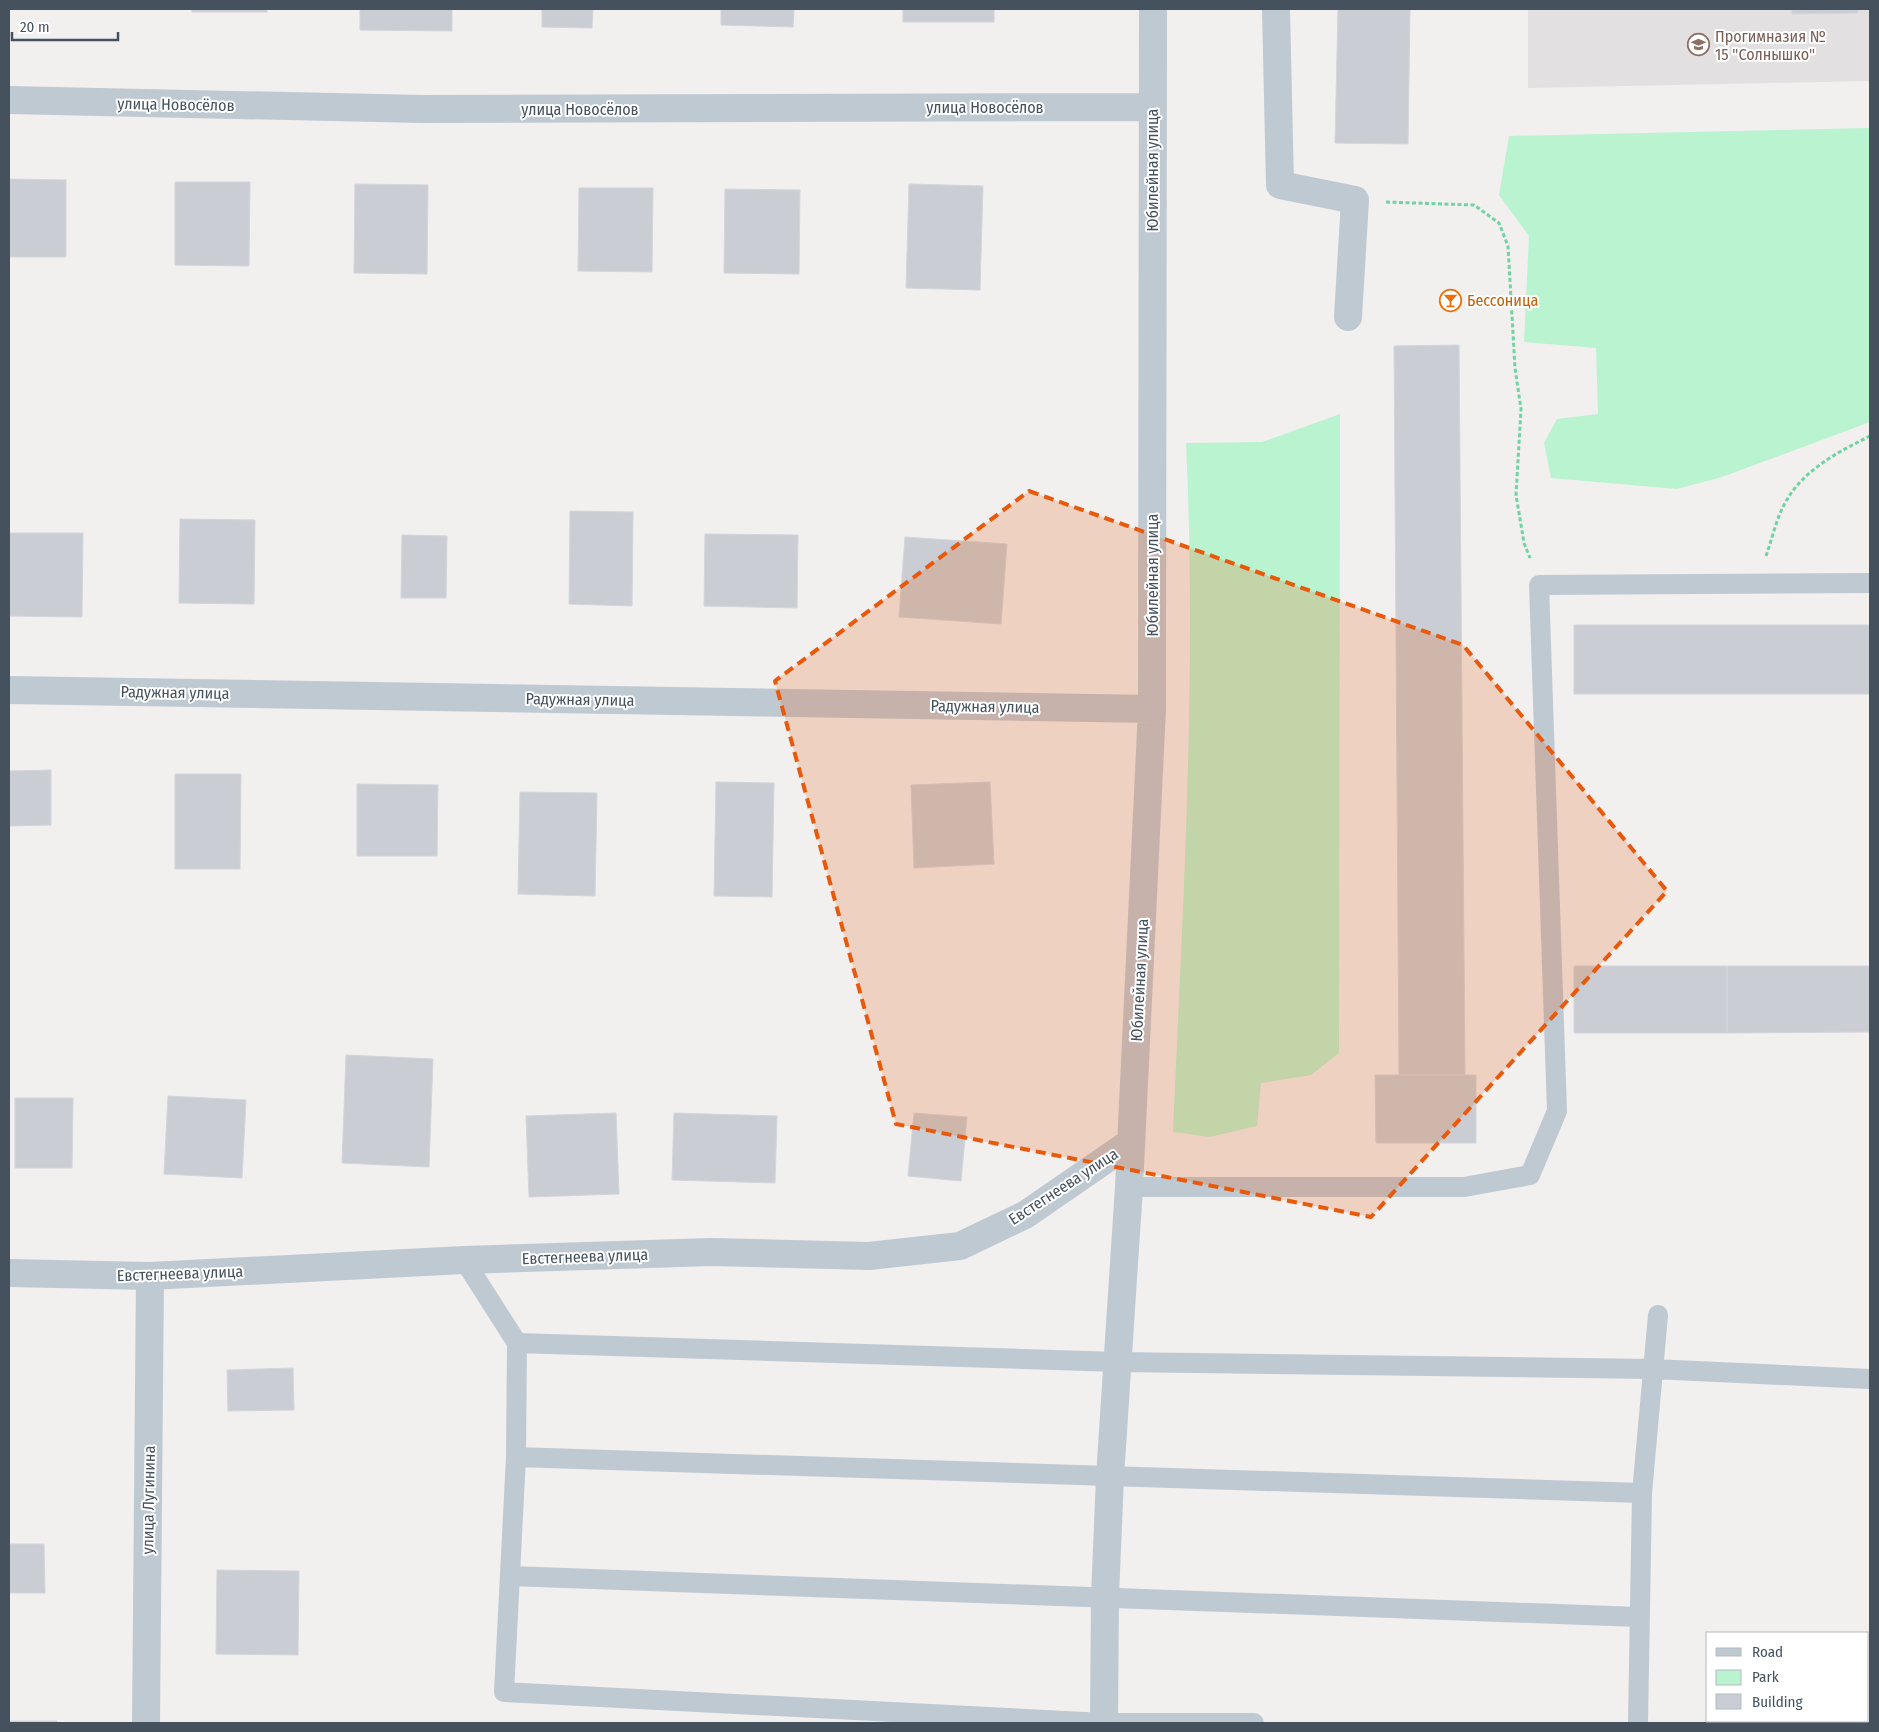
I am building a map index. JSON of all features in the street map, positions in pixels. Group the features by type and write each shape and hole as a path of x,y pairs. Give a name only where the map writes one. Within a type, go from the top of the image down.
{"street":[{"name":"Юбилейная улица","path":"1104,1723 1105,1596 1110,1477 1129,1187 1152,709 1153,9"},
{"path":"1276,9 1280,185 1355,200 1348,317"},
{"name":"улица Новосёлов","path":"9,100 422,109 1152,107"},
{"name":"Радужная улица","path":"9,690 1152,709"},
{"name":"Евстегнеева улица","path":"9,1273 150,1276 464,1260 711,1252 869,1256 960,1246 1025,1215 1131,1142"},
{"name":"улица Лугинина","path":"146,1723 150,1276"}],"lane":[{"path":"1129,1187 1464,1187 1530,1175 1557,1111 1539,585 1757,582 1870,584"},
{"path":"464,1260 517,1343 516,1457 504,1692 1104,1723 1254,1723"},
{"path":"1638,1723 1642,1493 1658,1315"},
{"path":"517,1343 1118,1362 1652,1369 1870,1379"},
{"path":"516,1457 1642,1493"},
{"path":"510,1576 1105,1596 1639,1617"}],"path":[{"path":"1355,200 1474,205 1499,223 1508,246 1515,368 1521,409 1516,495 1524,543 1539,585"},
{"path":"1757,582 1784,504 1803,478 1837,452 1870,436"}],"highlighted area":[{"path":"1029,491 1463,645 1667,891 1371,1217 896,1124 775,681"}],"shaded area":[{"name":"Прогимназия № 15 \"Солнышко\"","path":"1528,9 1870,9 1870,81 1528,88"}],"green space":[{"path":"1870,128 1870,422 1722,477 1677,489 1551,478 1544,443 1557,419 1598,414 1596,348 1524,342 1529,236 1499,195 1509,136"},
{"path":"1340,414 1339,1053 1311,1075 1261,1083 1257,1126 1210,1137 1173,1132 1189,701 1189,529 1186,443 1262,442"}],"building":[{"path":"192,9 267,9 267,12 192,12"},
{"path":"360,9 452,9 452,31 360,30"},
{"path":"542,9 593,9 592,28 542,27"},
{"path":"721,9 794,9 793,27 721,25"},
{"path":"903,9 994,9 994,22 903,22"},
{"path":"1338,9 1410,9 1408,144 1335,143"},
{"path":"1792,9 1858,9 1858,13 1792,14"},
{"path":"9,179 66,180 66,257 9,257"},
{"path":"175,182 250,182 249,266 175,265"},
{"path":"355,184 428,185 427,274 354,273"},
{"path":"909,184 983,186 980,290 906,288"},
{"path":"579,188 653,188 652,272 578,271"},
{"path":"725,189 800,190 799,274 724,273"},
{"path":"1459,345 1465,1075 1399,1075 1394,346"},
{"path":"570,511 633,512 632,606 569,604"},
{"path":"180,519 255,520 254,604 179,603"},
{"path":"9,533 83,533 82,617 9,616"},
{"path":"705,534 798,535 797,608 704,606"},
{"path":"402,535 447,536 446,598 401,598"},
{"path":"905,537 1007,544 1001,624 899,617"},
{"path":"1574,625 1870,625 1870,694 1574,694"},
{"path":"51,770 51,825 9,826 9,771"},
{"path":"175,774 241,774 240,869 175,869"},
{"path":"716,782 774,783 772,897 714,896"},
{"path":"990,782 994,864 914,868 911,785"},
{"path":"357,784 438,785 437,856 357,856"},
{"path":"520,792 597,793 595,896 518,894"},
{"path":"1574,966 1727,966 1727,1033 1574,1033"},
{"path":"1727,966 1870,966 1870,1032 1727,1033"},
{"path":"346,1055 433,1059 429,1167 342,1163"},
{"path":"1375,1075 1476,1075 1476,1143 1376,1143"},
{"path":"168,1096 246,1100 242,1178 164,1174"},
{"path":"15,1098 73,1098 72,1168 15,1168"},
{"path":"616,1113 619,1194 529,1197 526,1116"},
{"path":"674,1113 777,1116 775,1183 672,1180"},
{"path":"914,1113 967,1117 961,1181 908,1176"},
{"path":"293,1368 294,1410 228,1411 227,1370"},
{"path":"9,1544 44,1544 45,1593 9,1593"},
{"path":"217,1570 299,1571 298,1655 216,1654"},
{"path":"9,1721 57,1721 57,1723 9,1723"}],"place":[{"name":"Прогимназия № 15 \"Солнышко\"","path":"1699,45"},
{"name":"Бессоница","path":"1451,300"}]}
